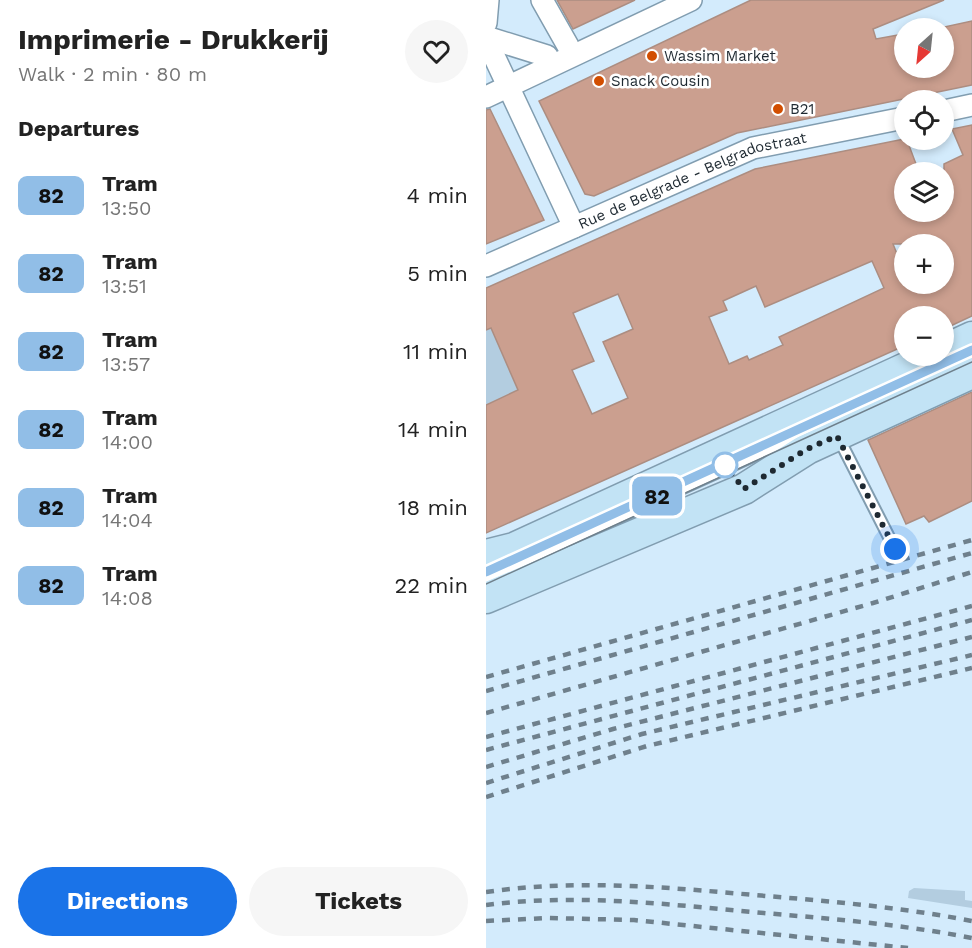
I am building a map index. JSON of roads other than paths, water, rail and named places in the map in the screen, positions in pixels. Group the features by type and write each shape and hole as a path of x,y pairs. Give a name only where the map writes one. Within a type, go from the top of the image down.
{"main road":[{"path":"954,345 972,337"},
{"path":"486,555 514,548 910,366"},
{"path":"486,598 744,489 807,449 972,373"}],"street":[{"path":"486,23 488,0"},
{"path":"542,0 568,46"},
{"path":"486,97 691,0"},
{"path":"486,38 574,227"},
{"path":"486,38 547,56"},
{"path":"954,109 972,105"},
{"name":"Rue de Belgrade - Belgradostraat","path":"486,266 753,148 894,120"}],"lane":[{"path":"486,578 972,356"},
{"path":"837,436 895,549"}],"tram line":[{"path":"486,572 972,350"},
{"name":"82","path":"486,572 972,350"},
{"path":"486,584 972,362"}],"railway":[{"path":"486,677 972,540"},
{"path":"486,691 972,553"},
{"path":"486,713 873,603 972,572"},
{"path":"486,737 972,606"},
{"path":"486,750 972,620"},
{"path":"486,767 613,729 972,637"},
{"path":"486,783 642,734 972,655"},
{"path":"486,797 647,746 972,668"},
{"path":"486,892 553,886 653,887 863,905 972,921"},
{"path":"486,905 549,900 646,903 914,928 972,938"},
{"path":"486,921 548,918 634,920 908,948"}],"place":[{"name":"Wassim Market","path":"652,56"},
{"name":"Snack Cousin","path":"599,81"},
{"name":"B21","path":"778,109"}]}
